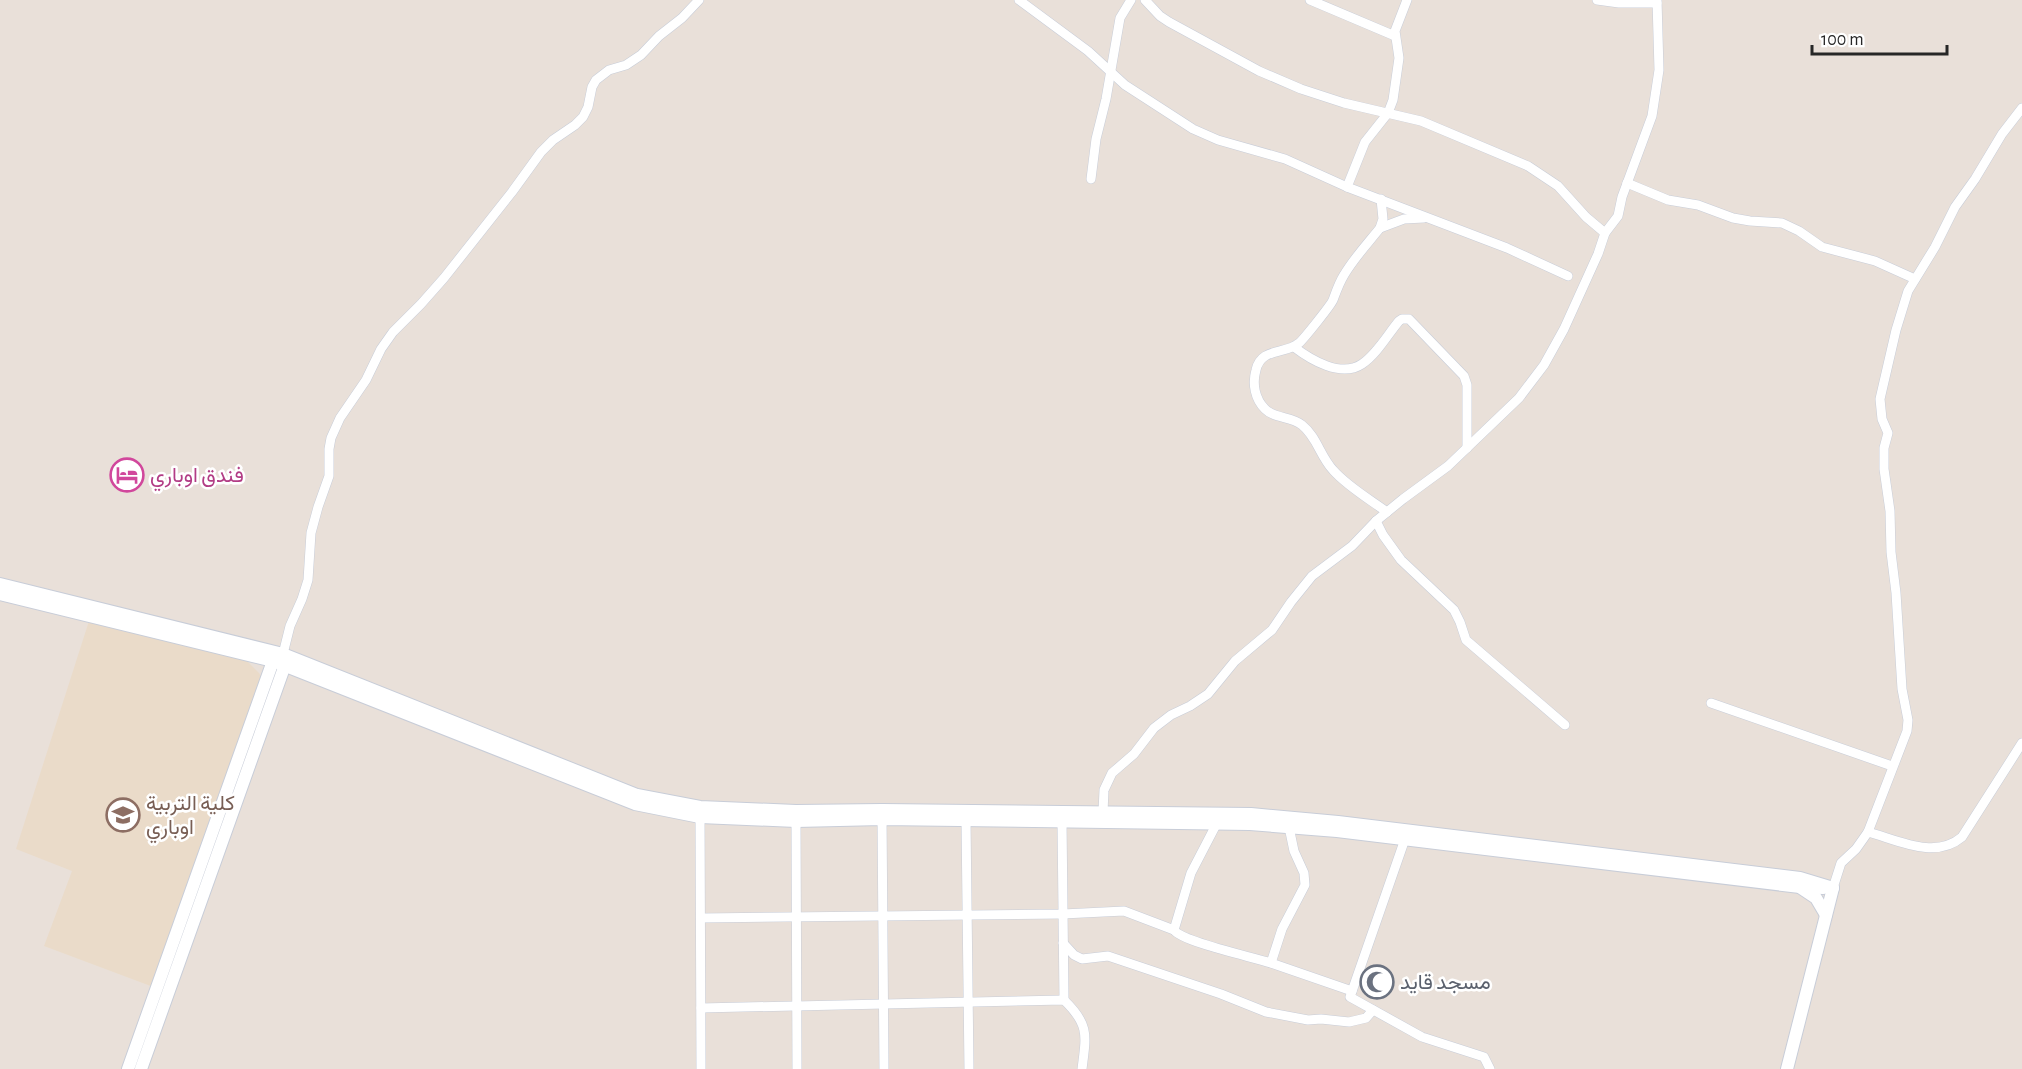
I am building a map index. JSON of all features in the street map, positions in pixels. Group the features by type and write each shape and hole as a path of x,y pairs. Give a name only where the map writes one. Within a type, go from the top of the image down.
{"street":[{"path":"141,1069 293,616 308,580 311,534 329,477 331,438 340,418 363,386 381,349 393,332 444,278 541,152 583,117 596,80 609,70 626,65 641,56 659,36 682,18 699,0"},
{"path":"1019,0 1088,51 1109,72 1133,90 1193,129 1218,140 1285,159 1347,187 1508,248 1569,276"},
{"path":"1091,179 1096,139 1106,99 1120,18 1131,0"},
{"path":"1145,0 1169,22 1270,76 1322,97 1421,121 1528,166 1558,186 1586,217 1605,233"},
{"path":"1310,0 1395,36"},
{"path":"1347,187 1365,142 1388,113 1393,100 1399,58 1395,36 1407,0"},
{"path":"1103,812 1104,790 1107,781 1162,721 1208,694 1235,661 1272,630 1312,576 1352,546 1387,512 1449,466 1519,398 1544,365 1564,329 1598,254 1605,233 1618,216 1622,197 1648,131 1656,101 1659,70 1658,1 1619,3 1597,0"},
{"path":"1787,1069 1841,863 1856,849 1868,832 1892,766 1904,742 1908,720 1902,688 1890,511 1884,469 1884,448 1888,433 1882,419 1880,399 1898,321 1915,279 1935,247 1954,207 2022,108"},
{"path":"1627,183 1668,200 1698,205 1732,218 1782,223 1799,231 1822,247 1875,261 1915,279"},
{"path":"1380,200 1383,219 1380,228 1344,274 1328,308 1300,342 1293,347 1270,353 1259,362 1254,384 1259,401 1271,414 1301,424 1313,436 1334,471 1387,512"},
{"path":"1380,228 1404,219 1430,218"},
{"path":"1293,347 1328,366 1353,368 1367,360 1399,321 1409,319 1464,376 1467,386 1467,448"},
{"path":"1376,521 1401,560 1454,610 1466,640 1564,725"},
{"path":"0,584 280,660 637,795 700,812 796,811 966,820 1217,823 1289,827 1800,887 1833,888"},
{"path":"0,594 249,655 280,660 311,676 635,804 796,820 882,814 1103,812 1251,814 1338,822 1800,878 1833,888"},
{"path":"249,655 255,659 262,671 269,692"},
{"path":"128,1069 269,692 291,678 311,676"},
{"path":"1711,703 1892,766"},
{"path":"1868,832 1933,849 1956,842 1962,837 2022,743"},
{"path":"700,812 701,1069"},
{"path":"882,814 884,1069"},
{"path":"796,820 797,1069"},
{"path":"966,820 969,1069"},
{"path":"1062,821 1064,1000 1076,1012 1086,1033 1082,1069"},
{"path":"1174,930 1191,873 1217,823"},
{"path":"1271,963 1281,929 1305,885 1304,873 1294,851 1289,827"},
{"path":"1405,839 1350,997 1422,1037 1484,1057 1490,1069"},
{"path":"1800,887 1816,898 1826,915"},
{"path":"701,918 1063,914 1124,911 1207,945 1271,963 1352,991"},
{"path":"1063,943 1074,955 1082,959 1108,956 1221,994 1266,1012 1308,1020 1349,1022 1366,1018 1373,1010"},
{"path":"701,1008 1064,1000"}],"shaded area":[{"name":"كلية التربية اوباري","path":"89,621 245,659 265,683 156,988 44,946 72,871 16,849"}],"place":[{"name":"فندق اوباري","path":"127,475"},
{"name":"كلية التربية اوباري","path":"123,815"},
{"name":"مسجد قايد","path":"1377,982"}]}
